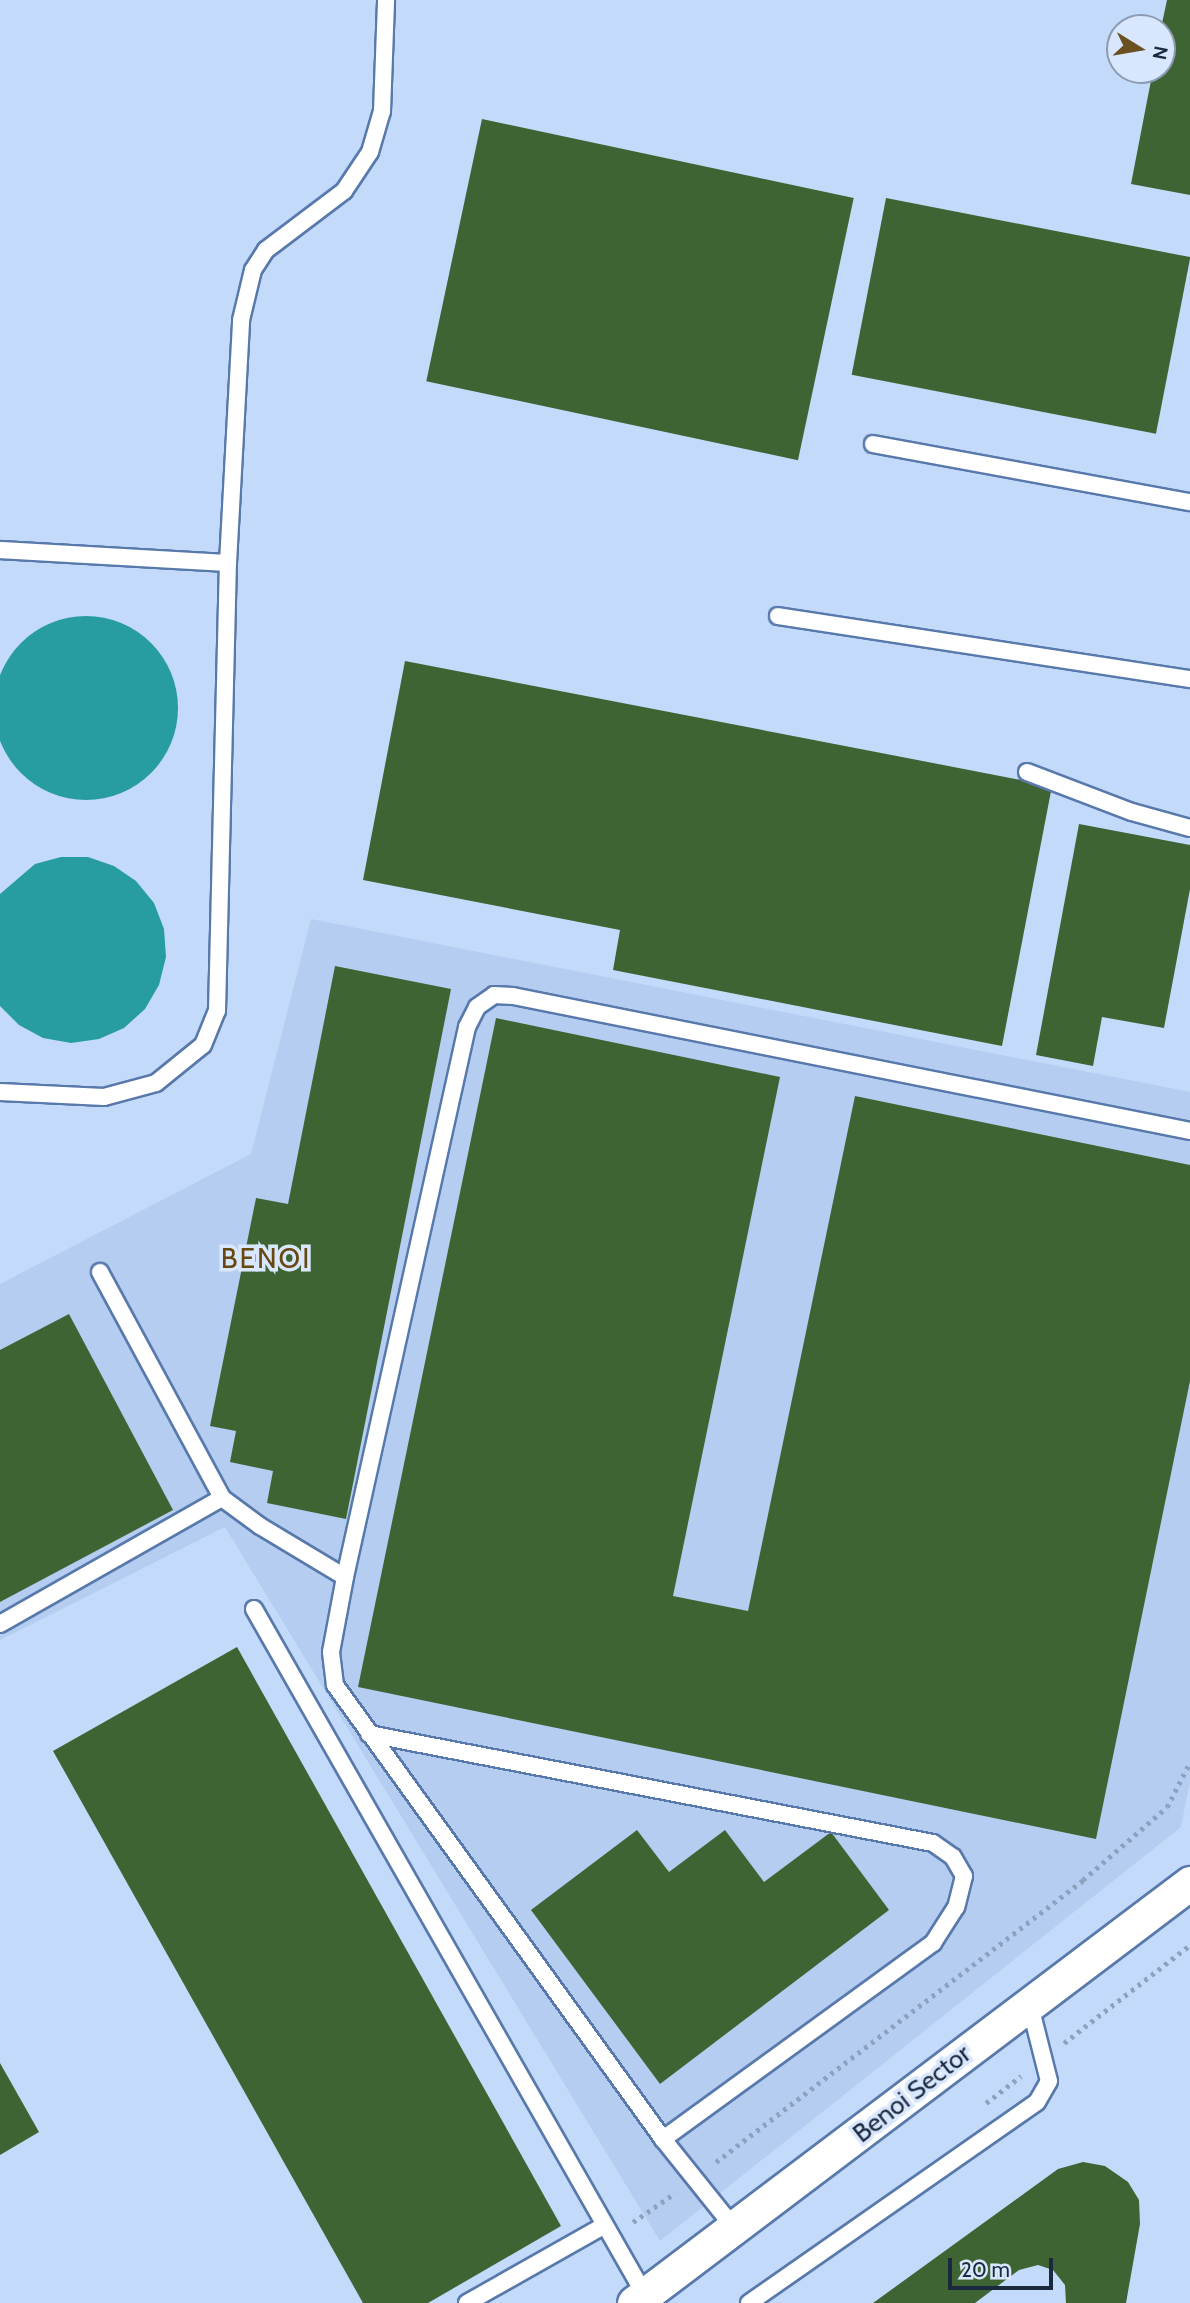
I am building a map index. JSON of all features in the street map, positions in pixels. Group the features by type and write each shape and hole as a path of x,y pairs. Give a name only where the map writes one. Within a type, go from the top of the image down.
{"street":[{"name":"Benoi Sector","path":"639,2299 1190,1883"}],"lane":[{"path":"0,1092 104,1097 156,1083 204,1045 217,1011 228,563 245,297 266,250 344,191 370,152 382,111 386,0"},
{"path":"873,444 1190,502"},
{"path":"0,550 228,563"},
{"path":"778,616 1190,679"},
{"path":"1027,772 1132,812 1190,828"},
{"path":"735,2229 663,2139 335,1685 331,1652 345,1577 467,1027 477,1007 494,995 1190,1131"},
{"path":"100,1272 222,1498 260,1527 345,1577"},
{"path":"0,1624 222,1498"},
{"path":"254,1609 607,2232 639,2299"},
{"path":"369,1734 933,1843 953,1857 964,1876 956,1906 933,1943 663,2139"},
{"path":"749,2303 1037,2102 1049,2081 1029,2002"},
{"path":"467,2303 607,2232"}],"path":[{"path":"607,2232 695,2178 1083,1880 1167,1807 1190,1762"}],"shaded area":[{"path":"86,616 121,623 151,643 171,673 178,708 171,743 151,773 121,793 86,800 51,793 21,773 1,743 -6,708 1,673 21,643 51,623"},
{"path":"61,857 88,857 114,866 136,881 154,903 164,929 166,957 159,985 145,1009 124,1028 99,1039 71,1043 43,1038 19,1025 0,1006 0,894 35,864"},
{"path":"311,919 1190,1092 1190,1781 1181,1827 660,2241 225,1527 0,1640 0,1284 251,1154"}],"building":[{"path":"1167,0 1190,0 1190,195 1131,184 1150,84 1176,84 1176,14 1164,14"},
{"path":"482,119 854,198 798,460 426,381"},
{"path":"886,198 1190,257 1156,434 852,375"},
{"path":"405,661 1052,786 1002,1046 613,970 620,930 363,880"},
{"path":"1079,824 1190,845 1190,889 1164,1028 1102,1017 1093,1066 1036,1055"},
{"path":"335,966 451,989 346,1519 267,1503 273,1471 230,1462 236,1431 210,1426 256,1198 288,1204"},
{"path":"496,1018 780,1077 673,1596 748,1611 855,1096 1190,1165 1190,1381 1096,1839 358,1687"},
{"path":"69,1314 173,1510 0,1602 0,1350"},
{"path":"237,1647 561,2226 428,2303 363,2303 53,1751"},
{"path":"637,1830 669,1872 725,1830 764,1882 831,1832 889,1910 660,2084 531,1910"},
{"path":"0,2063 39,2132 0,2155"},
{"path":"1083,2162 1105,2166 1128,2182 1139,2200 1140,2224 1126,2303 1066,2303 1065,2285 1053,2270 1038,2265 1019,2270 975,2303 873,2303 1058,2169"}],"district":[{"name":"BENOI","path":"266,1258"}]}
